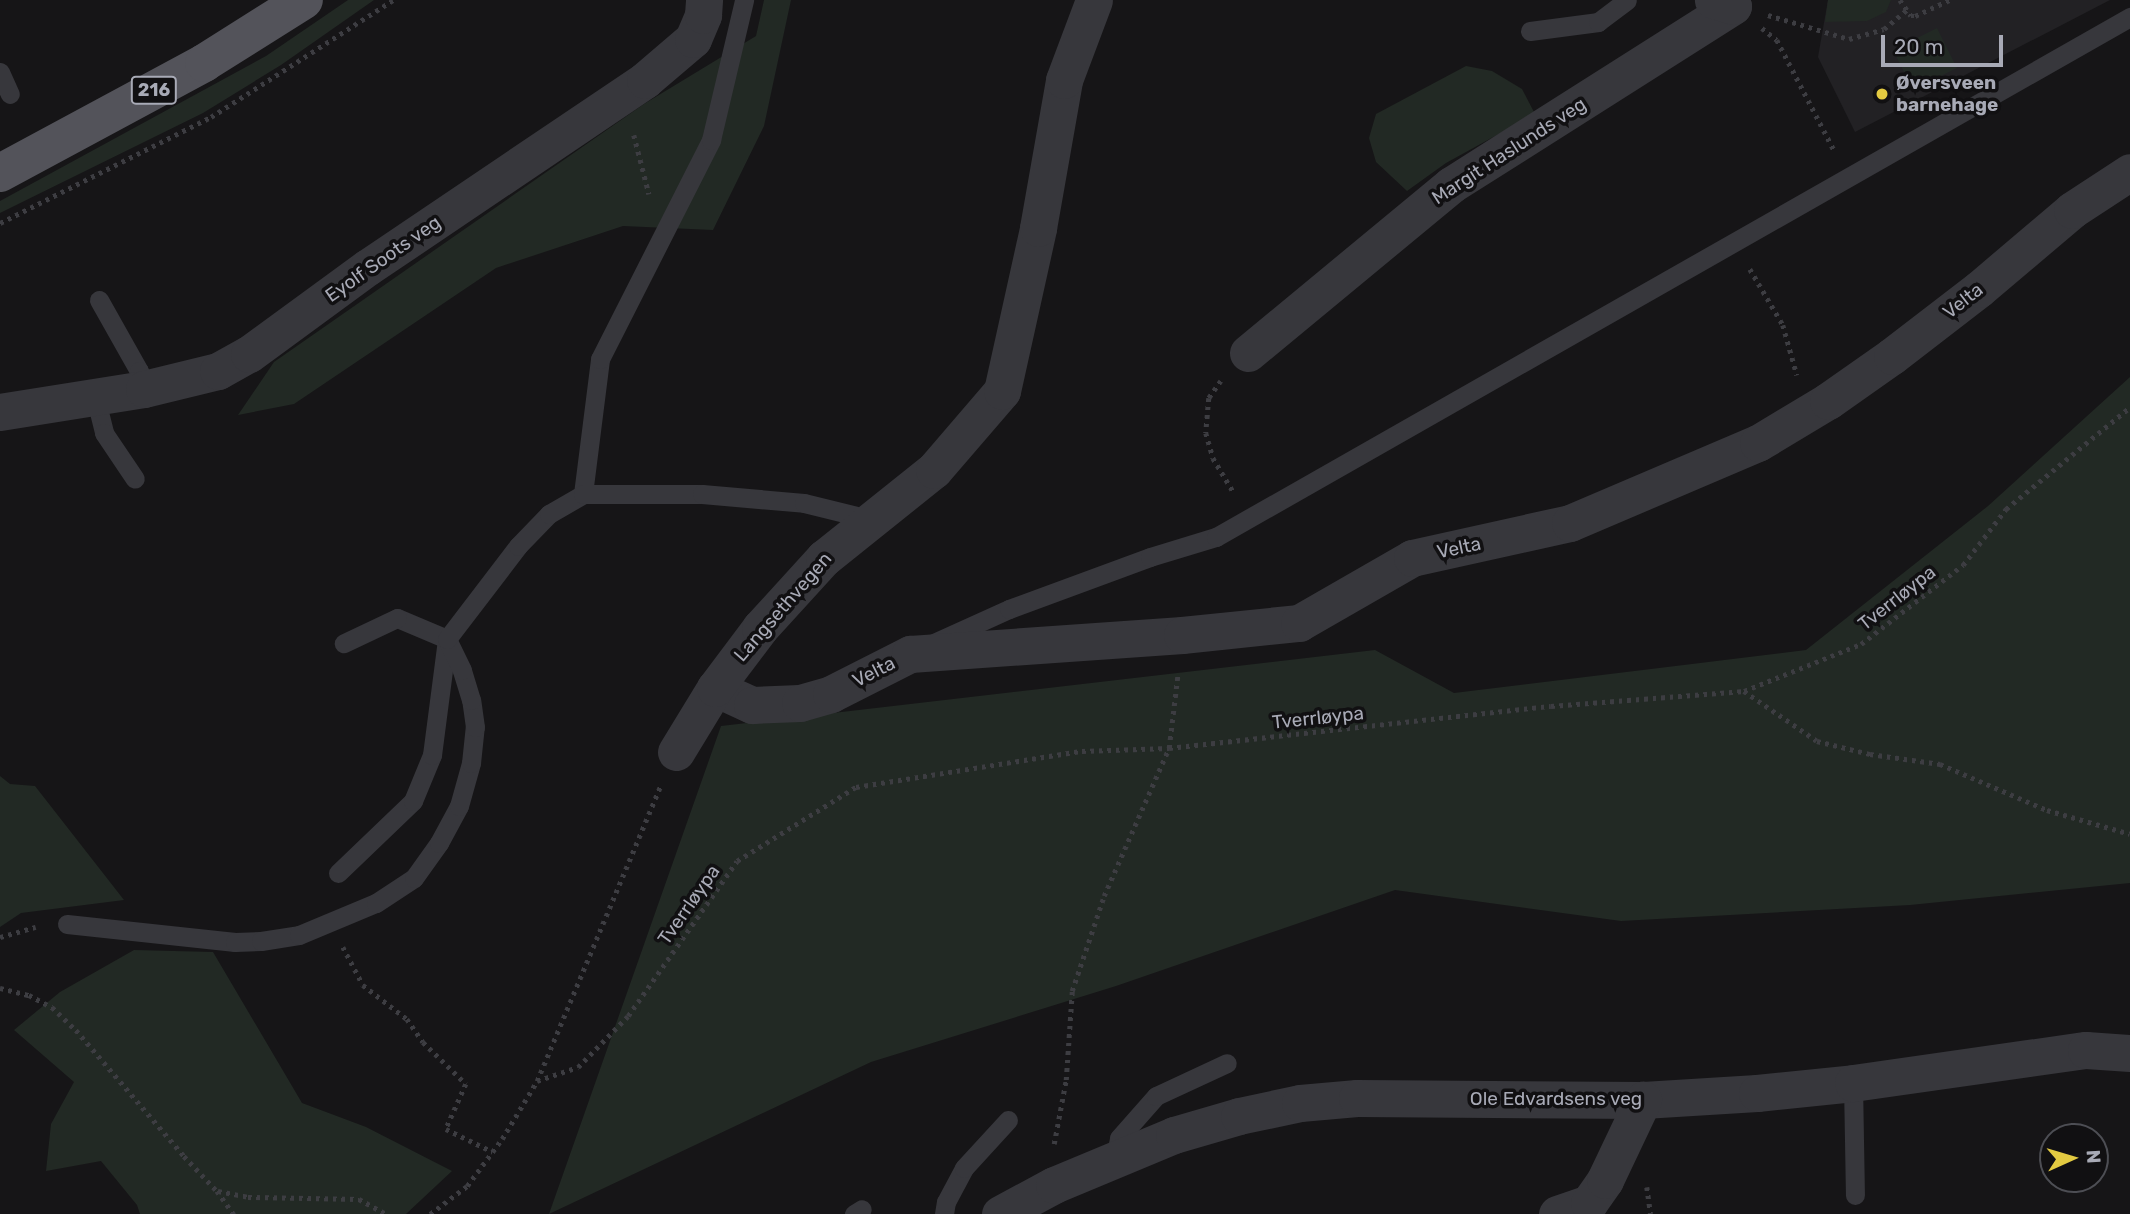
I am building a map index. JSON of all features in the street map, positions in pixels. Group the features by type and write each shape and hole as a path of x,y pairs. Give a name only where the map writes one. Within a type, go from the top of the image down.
{"main road":[{"name":"216","path":"0,173 204,63 304,0"}],"street":[{"name":"Eyolf Soots veg","path":"0,412 144,389 218,371 249,354 368,267 613,104 693,39 703,15 704,0"},
{"name":"Langsethvegen","path":"676,752 715,688 760,628 815,568 869,519 934,470 1002,391 1038,228 1064,80 1094,0"},
{"name":"Margit Haslunds veg","path":"1237,363 1451,185 1723,3"},
{"name":"Velta","path":"715,688 752,705 800,703 831,694 910,654 1182,635 1298,623 1412,558 1570,523 1758,443 1892,356 1979,289 2072,210 2130,172"},
{"name":"Ole Edvardsens veg","path":"1000,1214 1054,1185 1174,1135 1238,1116 1300,1104 1357,1098 1643,1100 1757,1093 1853,1083 2086,1050 2130,1053"},
{"name":"Ole Edvardsens veg","path":"1557,1214 1589,1203 1605,1180 1643,1100"}],"lane":[{"path":"583,494 600,359 711,140 744,0"},
{"path":"1530,31 1598,22 1627,0"},
{"path":"910,654 1009,609 1150,557 1216,537 2130,17"},
{"path":"0,72 10,94"},
{"path":"99,300 139,371 144,389"},
{"path":"95,396 104,433 135,479"},
{"path":"338,873 413,801 432,755 447,639 518,546 549,514 583,494 702,494 804,503 869,519"},
{"path":"67,924 236,942 261,941 299,935 376,903 414,878 439,843 459,806 471,763 475,727 463,670 447,639 397,618 344,643"},
{"path":"1115,1161 1119,1139 1156,1096 1227,1063"},
{"path":"1853,1083 1855,1195"},
{"path":"944,1214 964,1168 1008,1120"}],"path":[{"path":"0,223 211,117 393,0"},
{"path":"1900,0 1915,16 1950,0"},
{"path":"1723,3 1812,26 1833,37 1849,39 1884,29 1907,10"},
{"path":"1723,3 1777,40 1849,177"},
{"path":"613,104 634,135 648,181 653,254"},
{"path":"1736,240 1783,325 1808,413"},
{"path":"1237,363 1209,398 1206,433 1213,458 1250,519"},
{"name":"Tverrløypa","path":"537,1080 578,1067 628,1016 737,861 856,786 1082,751 1169,748 1551,706 1744,691 1861,644 1963,565 2006,509 2130,407"},
{"path":"1054,1185 1054,1135 1066,1080 1072,992 1104,896 1169,748 1182,635"},
{"path":"1744,691 1816,741 1940,764 2047,810 2130,834"},
{"path":"430,1214 467,1186 493,1152 537,1080 676,752"},
{"path":"0,937 26,928 67,924"},
{"path":"339,941 363,985 407,1019 423,1042 466,1084 446,1129 493,1152"},
{"path":"0,988 29,995 52,1007 76,1030 184,1156 218,1191 234,1214"},
{"path":"218,1191 248,1197 359,1199 386,1214"}],"shaded area":[{"path":"348,0 374,0 281,65 203,113 0,213 0,201 266,56"},
{"path":"764,0 791,0 764,126 713,230 623,226 496,268 294,404 238,415 274,362 644,104 756,36"},
{"name":"Øversveen barnehage","path":"1828,0 2110,0 1855,132 1818,57"},
{"path":"1828,0 1891,0 1886,12 1867,21 1825,22"},
{"path":"1937,28 1957,68 1913,90 1893,50"},
{"path":"1466,66 1492,71 1522,89 1535,114 1446,163 1407,191 1376,162 1369,138 1376,114"},
{"path":"2130,377 2130,883 1910,905 1621,921 1395,890 1116,986 871,1062 549,1214 721,726 1375,650 1454,693 1806,650 1988,506"},
{"path":"0,776 10,784 35,786 124,900 21,913 0,927"},
{"path":"134,950 213,952 302,1103 366,1127 452,1171 406,1214 140,1214 137,1205 101,1161 46,1171 51,1124 74,1082 14,1030 60,992"}],"place":[{"name":"Øversveen barnehage","path":"1882,94"}]}
